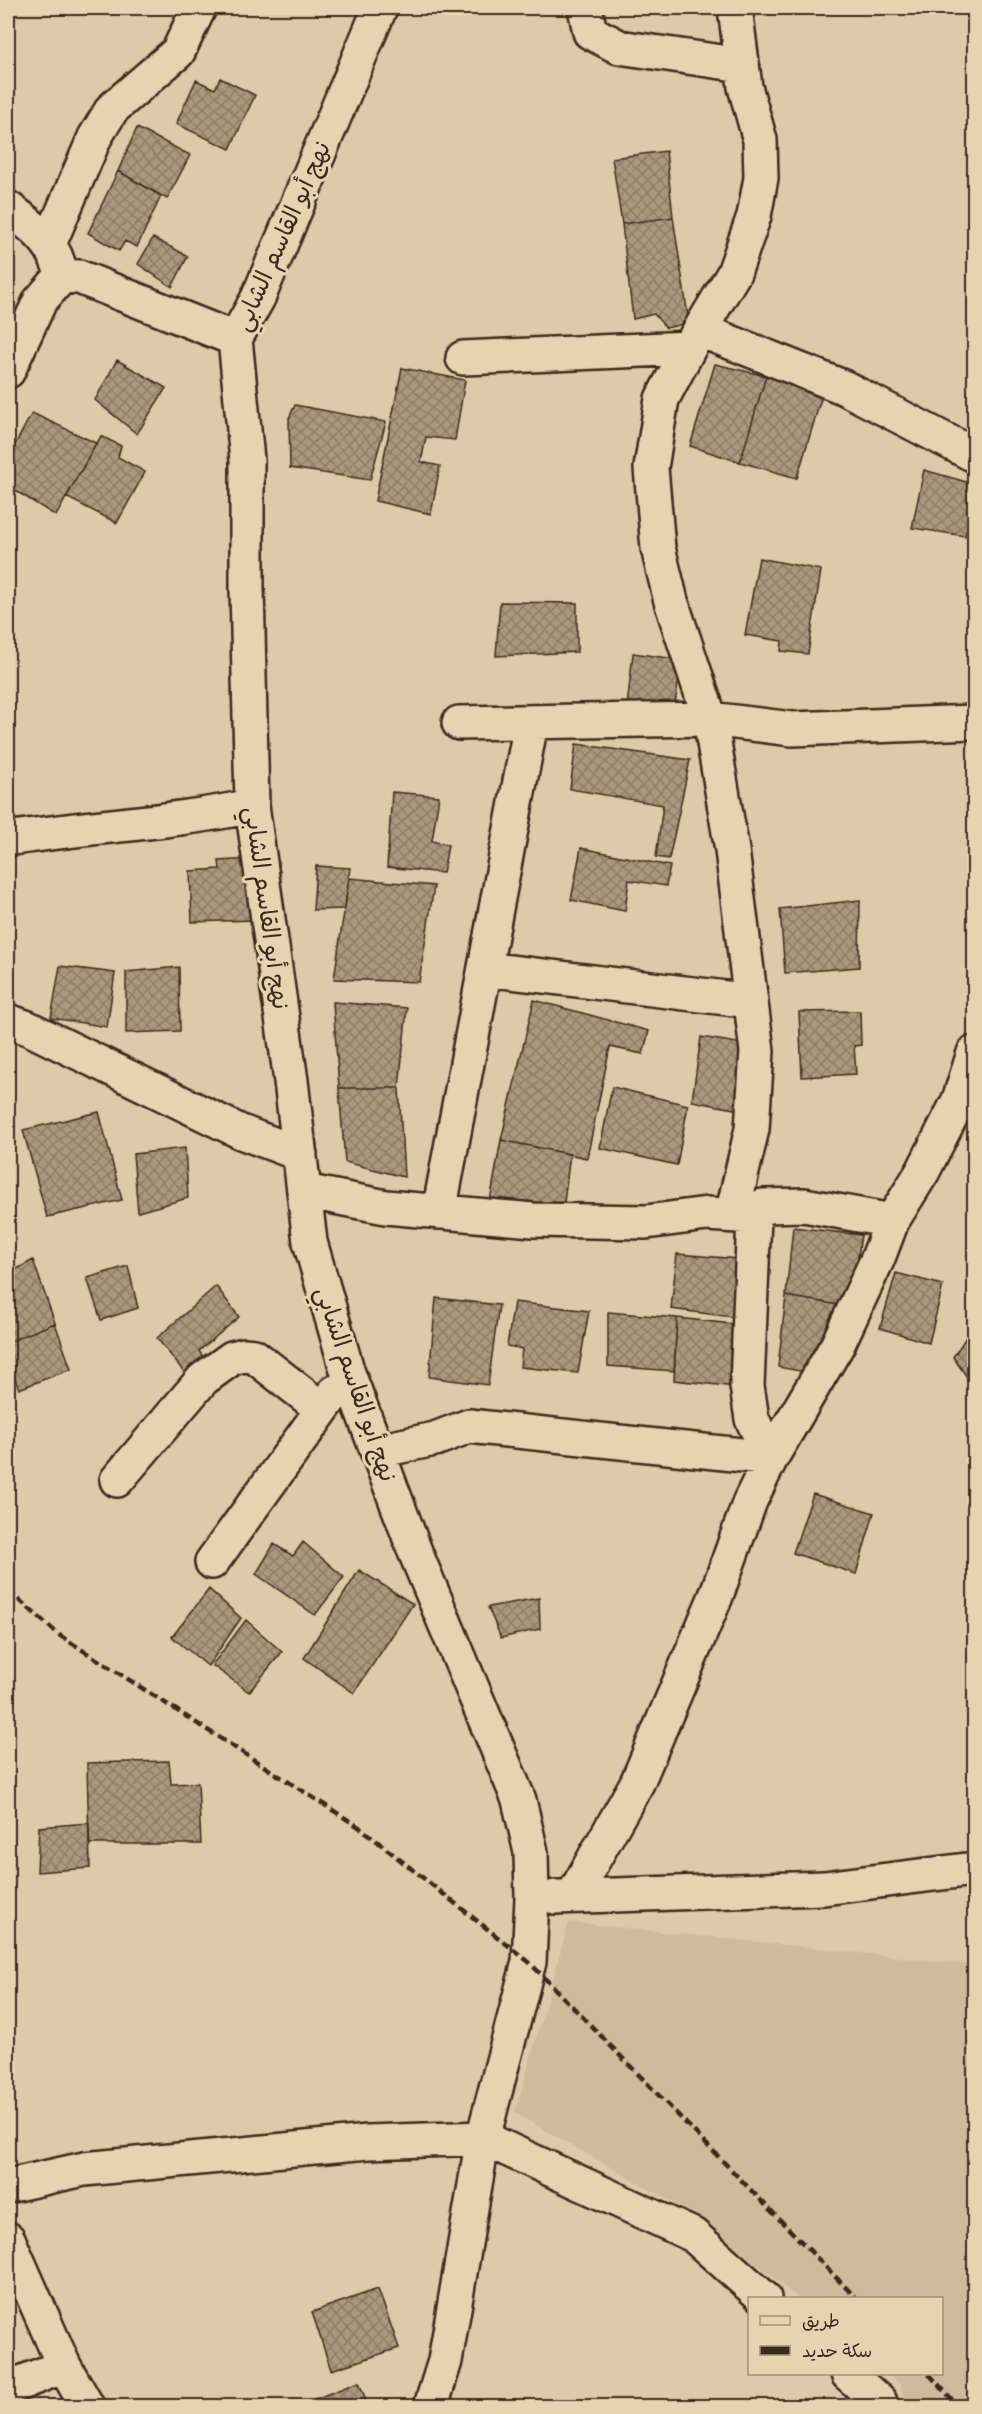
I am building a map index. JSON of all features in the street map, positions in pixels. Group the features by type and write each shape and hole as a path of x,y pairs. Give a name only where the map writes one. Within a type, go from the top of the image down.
{"street":[{"path":"49,244 95,137 112,109 178,52 199,8"},
{"name":"نهج أبو القاسم الشابي","path":"380,8 258,298 235,339 247,460 247,587 252,806 310,1242 348,1373 416,1554 519,1800 531,1852 532,1898 529,1962 483,2138 445,2361 432,2406"},
{"path":"585,8 590,32 619,47 742,65"},
{"path":"735,8 744,87 760,140 761,178 754,216 734,273 694,339 662,399 651,468 658,548 671,601 710,718 732,850 751,1001 757,1051 743,1216 747,1386 752,1419 771,1458"},
{"path":"8,208 26,221 49,244 62,276"},
{"path":"62,276 79,277 235,339"},
{"path":"8,371 40,301 62,276"},
{"path":"463,358 694,339 843,387 975,455"},
{"path":"459,723 710,718 792,729 975,722"},
{"path":"439,1212 531,723"},
{"path":"8,839 56,831 212,814 252,806"},
{"path":"485,969 751,1001"},
{"path":"8,1021 28,1028 241,1132 300,1154"},
{"path":"573,1896 637,1783 716,1596 750,1501 771,1458 838,1344 878,1258 892,1221 923,1171 959,1100 973,1064"},
{"path":"304,1191 386,1207 533,1220 646,1222 707,1214 743,1216 763,1206 804,1205 892,1221"},
{"path":"117,1480 203,1379 232,1358 244,1355 254,1356 322,1409"},
{"path":"212,1562 348,1373"},
{"path":"377,1451 435,1439 469,1426 771,1458"},
{"path":"532,1898 824,1888 975,1869"},
{"path":"8,2186 84,2169 368,2142 483,2138 693,2235 763,2297"},
{"path":"8,2239 64,2366 87,2406"},
{"path":"8,2388 64,2366"},
{"path":"850,2375 880,2402 881,2406"}],"shaded area":[{"path":"569,1922 974,1965 974,2406 906,2406 901,2385 889,2375 943,2375 943,2297 797,2297 702,2219 515,2113"}],"building":[{"path":"220,78 255,95 230,149 176,124 196,80 215,89"},
{"path":"137,128 190,155 167,199 118,171"},
{"path":"666,151 673,217 622,224 612,158"},
{"path":"118,171 161,196 137,247 125,241 119,251 88,233"},
{"path":"673,217 689,323 666,328 654,314 633,319 622,224"},
{"path":"153,238 188,256 172,287 138,264"},
{"path":"117,360 166,388 137,434 95,400"},
{"path":"715,364 766,376 740,462 690,446"},
{"path":"402,368 465,380 455,440 426,437 421,462 440,466 431,514 375,501"},
{"path":"766,376 823,392 797,478 740,462"},
{"path":"295,405 386,422 370,480 290,468 289,418"},
{"path":"32,413 96,443 56,516 8,486 8,458"},
{"path":"101,436 121,446 118,457 145,472 117,523 66,497"},
{"path":"924,470 974,484 974,502 965,536 912,528"},
{"path":"759,558 821,570 808,654 781,651 782,641 745,635"},
{"path":"500,602 577,603 577,652 496,656"},
{"path":"633,653 682,660 674,709 627,707"},
{"path":"576,744 690,760 669,859 656,857 663,805 570,789"},
{"path":"392,792 439,796 432,841 448,845 443,873 387,867"},
{"path":"581,848 670,866 666,886 629,880 625,911 571,900"},
{"path":"250,859 253,920 192,922 190,871 220,869 219,861"},
{"path":"316,866 350,868 345,909 313,910"},
{"path":"349,878 434,886 419,982 334,979"},
{"path":"860,900 859,967 785,973 780,909"},
{"path":"60,966 115,973 107,1027 51,1018"},
{"path":"179,967 180,1031 126,1033 126,972"},
{"path":"534,1000 649,1031 643,1054 610,1047 587,1158 501,1140"},
{"path":"333,1002 407,1008 399,1088 339,1088"},
{"path":"860,1011 861,1045 854,1046 856,1074 802,1077 799,1012"},
{"path":"701,1037 750,1045 740,1110 692,1101"},
{"path":"612,1087 688,1105 677,1165 600,1148"},
{"path":"339,1088 399,1088 404,1177 345,1162"},
{"path":"99,1112 122,1200 47,1217 23,1130"},
{"path":"501,1140 570,1154 564,1202 552,1208 490,1201"},
{"path":"185,1148 188,1198 138,1212 133,1154"},
{"path":"793,1227 861,1235 851,1307 786,1296"},
{"path":"677,1254 739,1259 732,1317 671,1309"},
{"path":"33,1260 55,1323 8,1342 8,1274"},
{"path":"128,1266 138,1308 101,1320 87,1278"},
{"path":"896,1273 943,1285 929,1343 880,1328"},
{"path":"216,1286 239,1317 199,1351 206,1361 188,1377 157,1338"},
{"path":"786,1296 851,1307 816,1374 778,1367"},
{"path":"436,1298 499,1305 488,1385 429,1377"},
{"path":"514,1302 589,1311 578,1373 520,1367 522,1349 507,1346"},
{"path":"608,1312 677,1318 674,1371 608,1366"},
{"path":"677,1318 742,1325 735,1387 674,1380"},
{"path":"55,1323 71,1369 19,1389 8,1359 8,1342"},
{"path":"974,1325 974,1382 967,1377 953,1357"},
{"path":"813,1494 874,1513 856,1574 793,1553"},
{"path":"303,1542 344,1577 315,1615 256,1574 274,1544 293,1556"},
{"path":"359,1570 413,1604 354,1693 304,1658"},
{"path":"209,1589 241,1618 208,1666 172,1637"},
{"path":"539,1598 540,1629 501,1638 488,1607"},
{"path":"246,1620 282,1652 249,1692 212,1665"},
{"path":"169,1761 171,1784 198,1783 201,1844 89,1844 87,1763"},
{"path":"89,1823 90,1868 37,1872 39,1827"},
{"path":"378,2289 399,2348 331,2370 312,2312"},
{"path":"359,2382 368,2406 299,2406 299,2405"}],"railway":[{"path":"8,1590 59,1635 359,1827 529,1962 855,2297"},
{"path":"930,2375 958,2406"}]}
